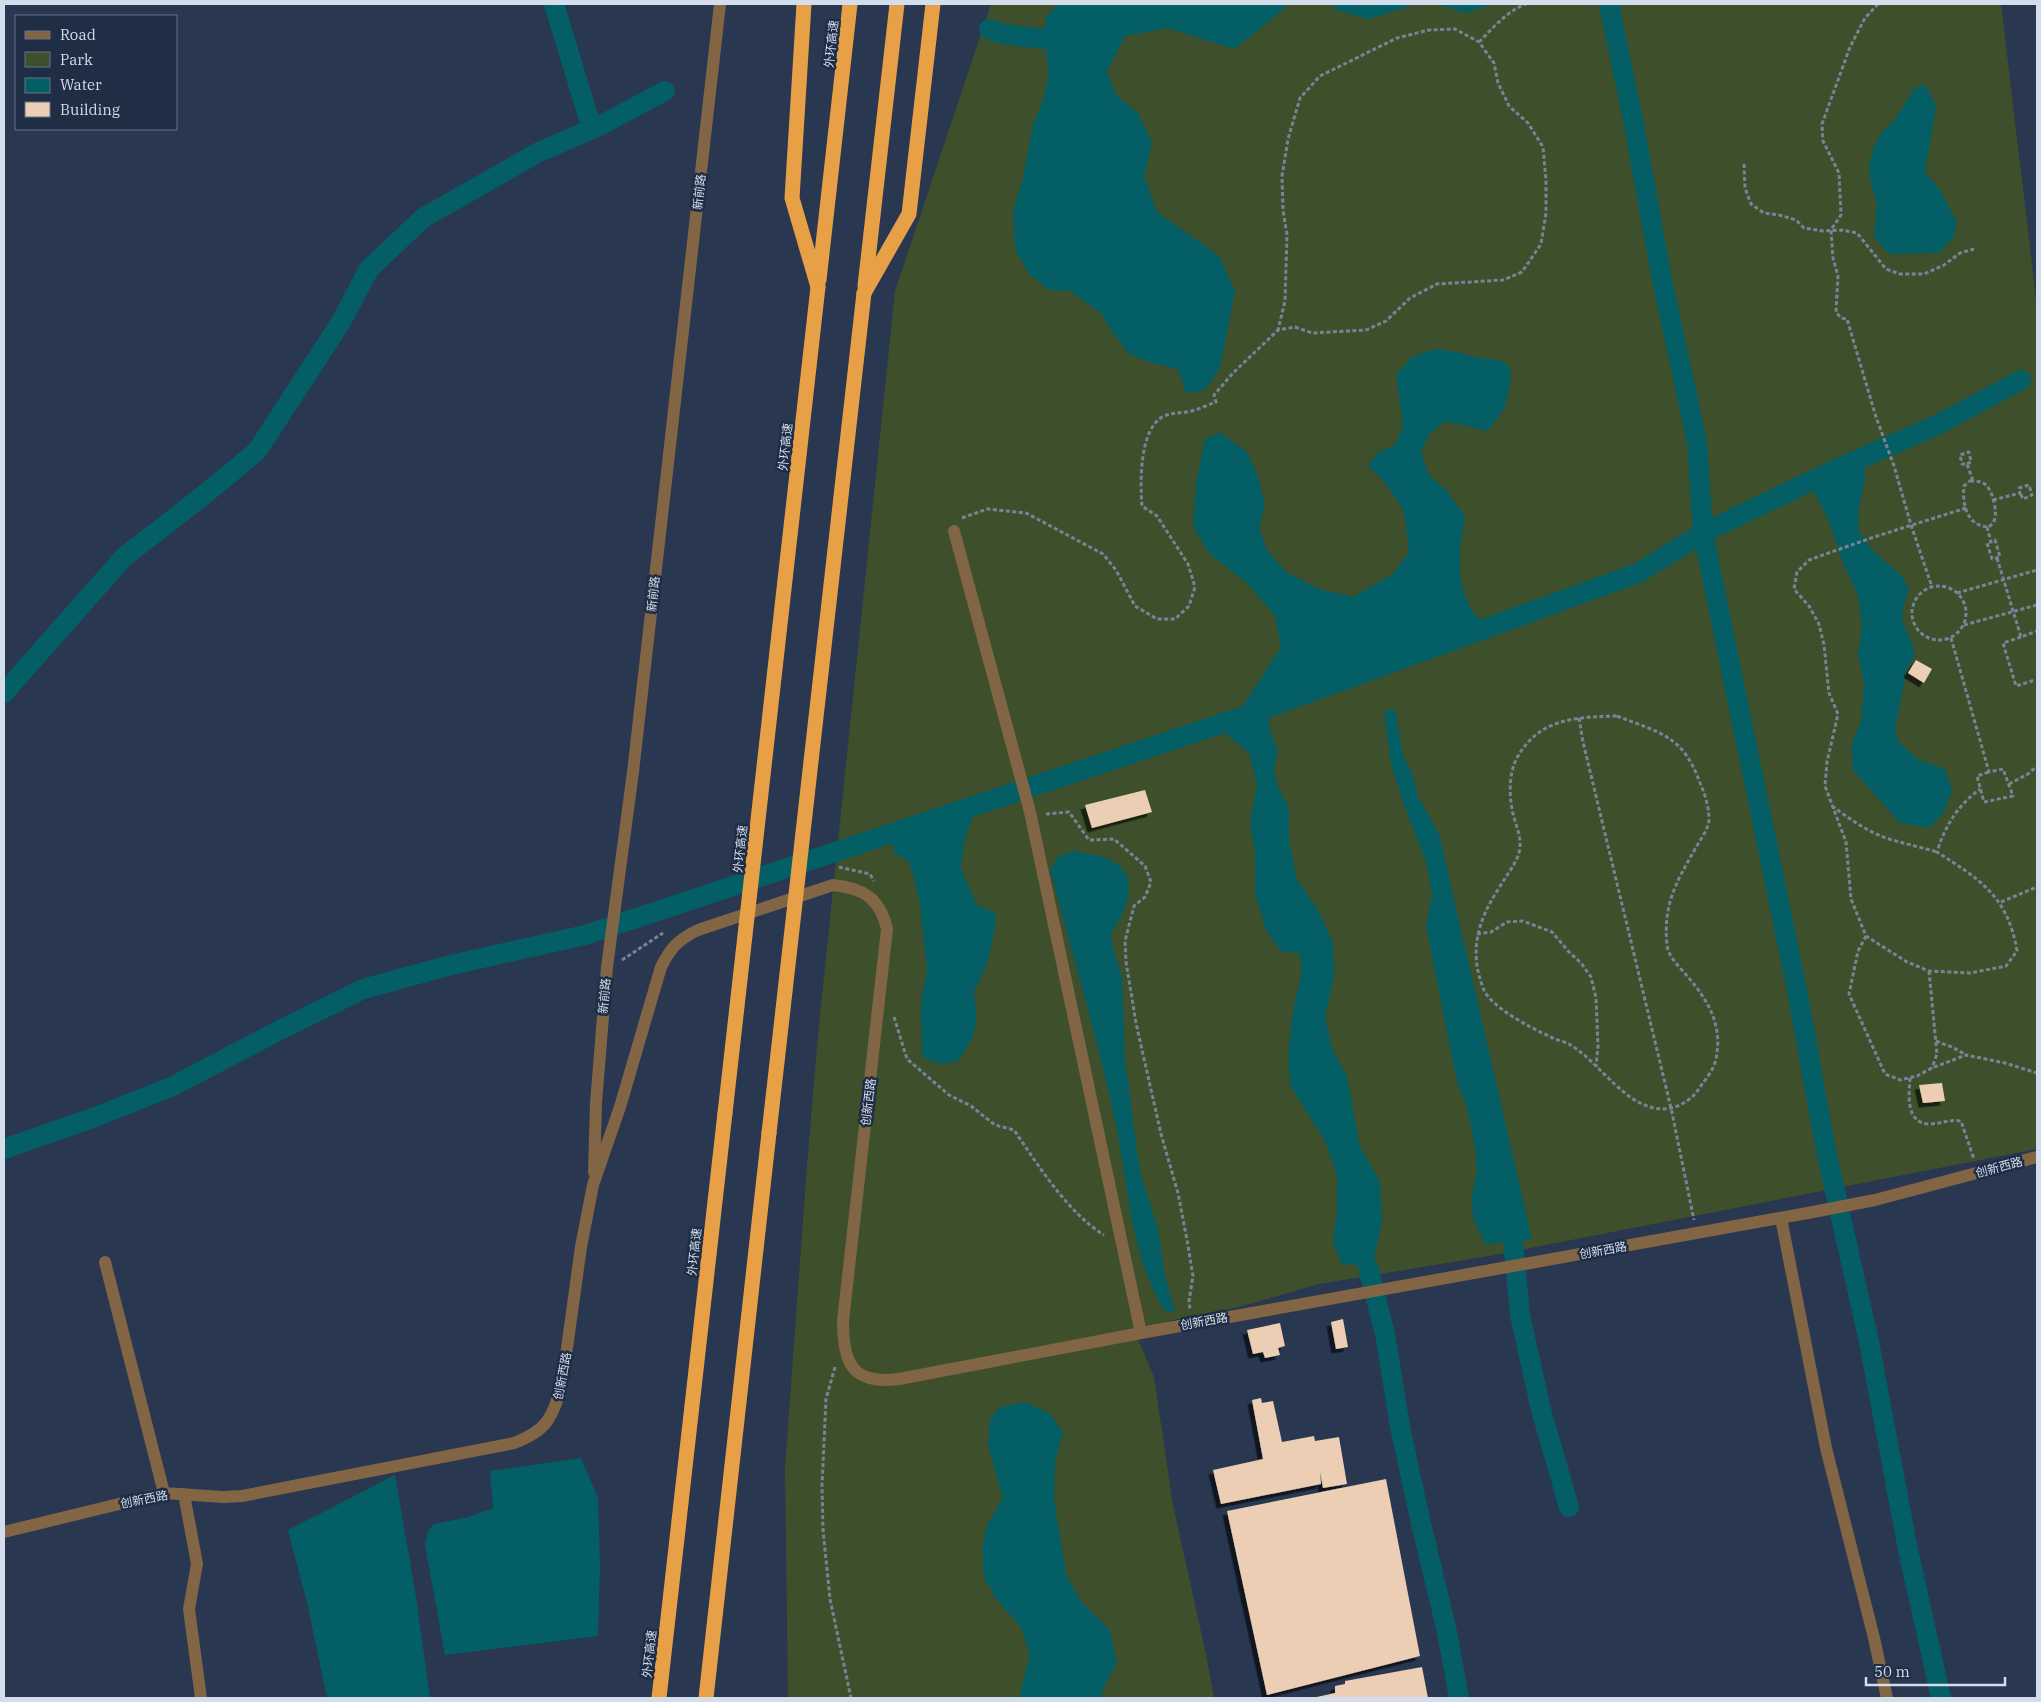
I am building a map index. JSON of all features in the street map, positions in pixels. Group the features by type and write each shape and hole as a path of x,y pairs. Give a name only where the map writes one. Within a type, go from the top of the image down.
{"highway":[{"path":"804,4 792,198 818,287"},
{"name":"外环高速","path":"659,1698 850,4"},
{"path":"706,1698 897,4"},
{"path":"864,293 909,214 933,4"}],"street":[{"name":"新前路","path":"593,1185 596,1103 607,967 633,772 720,4"},
{"path":"954,531 1031,816 1140,1333"},
{"name":"创新西路","path":"4,1532 164,1493 224,1497 242,1496 514,1443 534,1435 547,1423 556,1406 562,1384 581,1247 593,1185 620,1106 661,967 669,950 683,938 698,930 833,885 849,886 864,892 875,901 884,915 887,929 843,1321 843,1344 849,1362 858,1373 870,1379 883,1381 1813,1212 1875,1200 2037,1158"},
{"path":"1781,1218 1826,1448 1874,1638 1887,1698"},
{"path":"104,1262 164,1493"},
{"path":"184,1494 196,1564 189,1609 201,1698"}],"path":[{"path":"1479,42 1501,20 1518,7 1526,4"},
{"path":"1878,4 1866,18 1850,47 1822,124 1823,141 1839,173 1840,215 1831,230 1832,258 1838,276 1836,312 1842,318 1847,319 1876,417 1894,466 1932,587"},
{"path":"954,531 959,520 967,515 987,509 1026,513 1103,554 1116,570 1135,606 1157,619 1175,619 1189,606 1195,587 1188,564 1157,516 1142,506 1140,477 1142,458 1154,424 1162,417 1174,412 1188,412 1216,402 1214,395 1232,373 1278,330 1295,327 1312,333 1366,330 1386,321 1410,298 1437,284 1503,280 1522,272 1541,244 1546,213 1543,147 1528,123 1509,106 1498,83 1494,63 1479,42 1455,29 1429,30 1397,38 1320,76 1300,98 1288,139 1282,176 1283,210 1287,235 1285,301 1278,330"},
{"path":"1744,164 1745,188 1751,204 1764,213 1796,220 1804,228 1842,230 1857,233 1886,269 1900,274 1924,274 1944,265 1960,254 1974,249"},
{"path":"1967,464 1973,481"},
{"path":"1973,481 1986,485 1993,500 1995,509 1994,521 1987,527 1980,527 1972,522 1963,499 1964,486 1973,481"},
{"path":"2029,485 2032,495 2023,499 2020,493 2019,488 2029,485"},
{"path":"1993,500 2020,493"},
{"path":"1831,805 1852,821 1876,833 1895,841 1937,852 1978,880 2001,902 2013,929 2017,951 2006,966 1970,973 1929,970 1893,954 1866,936 1851,899 1846,842 1831,805 1825,786 1827,762 1838,714 1829,693 1824,645 1819,624 1809,606 1794,588 1797,572 1809,560 1874,536 1966,508"},
{"path":"1987,527 1992,542"},
{"path":"1997,558 1992,559 1987,543 1995,540 2000,557 1997,558 2002,580 2022,637"},
{"path":"1957,593 2037,570"},
{"path":"1964,626 1966,608 1963,600 1957,593 1941,586 1932,587 1918,598 1913,605 1914,623 1925,637 1934,640 1951,638 1964,626 2037,605"},
{"path":"2037,631 2003,643 2016,686 2037,681"},
{"path":"1951,638 1989,772"},
{"path":"1617,716 1667,736 1682,748 1693,763 1706,800 1709,821 1704,834 1676,881 1666,918 1667,950 1712,1009 1717,1042 1716,1061 1697,1092 1686,1103 1670,1108 1656,1109 1635,1101 1584,1055 1567,1043 1549,1037 1498,1006 1485,993 1476,956 1477,934 1488,906 1514,867 1521,846 1512,808 1510,787 1512,767 1531,737 1543,728 1568,720 1617,716"},
{"path":"1580,718 1583,742 1670,1108 1697,1233"},
{"path":"2009,784 2028,774 2037,766"},
{"path":"2003,769 2013,796 1984,802 1976,776 1989,772 2003,769"},
{"path":"1937,852 1943,834 1954,816 1968,798 1980,789"},
{"path":"1031,816 1069,812 1089,840 1114,839 1129,850 1145,866 1151,882 1145,897 1134,906 1125,941 1126,962 1136,1023 1161,1134 1178,1193 1187,1240 1193,1276 1189,1301 1193,1324"},
{"path":"839,867 870,874 877,886"},
{"path":"2001,902 2037,887"},
{"path":"1477,934 1491,932 1507,922 1523,921 1552,932 1581,963 1591,977 1596,998 1598,1046 1596,1067"},
{"path":"607,967 630,956 666,930"},
{"path":"1866,936 1858,951 1849,994 1885,1074 1900,1080 1910,1078 1966,1055"},
{"path":"1929,970 1936,1041 1936,1054 1932,1068"},
{"path":"894,1010 894,1018 907,1059 949,1094 970,1106 995,1125 1014,1130 1048,1178 1082,1220 1103,1235 1121,1241"},
{"path":"1936,1041 1966,1055 2037,1072"},
{"path":"1910,1078 1910,1111 1917,1119 1927,1124 1952,1119 1961,1121 1974,1161"},
{"path":"836,1362 826,1399 823,1456 823,1530 830,1599 851,1698"}],"green space":[{"path":"991,4 2001,4 2037,306 2037,1149 1489,1256 1319,1284 1239,1307 1172,1320 1138,1339 1154,1377 1173,1505 1214,1698 788,1698 785,1467 807,1166 818,1035 895,291"}],"water":[{"path":"1058,4 1289,4 1234,49 1168,28 1125,36 1107,72 1116,95 1138,113 1152,143 1144,176 1157,212 1219,256 1235,291 1220,368 1205,390 1186,393 1178,369 1153,363 1129,354 1101,313 1070,291 1049,290 1030,275 1015,249 1013,211 1023,179 1032,128 1044,97 1049,72 1044,39 1046,17"},
{"path":"1328,4 1417,4 1368,19 1337,10"},
{"path":"1435,4 1495,4 1466,13"},
{"path":"1925,84 1936,106 1925,173 1938,187 1957,222 1954,237 1939,253 1889,254 1874,237 1877,203 1871,184 1869,165 1880,134 1894,121 1914,89"},
{"path":"1435,349 1458,352 1477,358 1500,360 1511,368 1506,402 1499,416 1487,431 1446,421 1430,433 1421,452 1429,475 1448,492 1465,517 1461,548 1461,581 1469,605 1489,629 1269,707 1270,730 1278,751 1274,768 1277,785 1289,809 1289,840 1297,879 1319,912 1333,943 1334,976 1325,1018 1332,1048 1347,1077 1360,1147 1380,1182 1382,1221 1375,1256 1368,1267 1341,1263 1333,1242 1337,1210 1337,1175 1326,1143 1290,1085 1288,1055 1292,1017 1302,971 1299,953 1282,952 1267,932 1255,894 1255,853 1250,822 1257,784 1249,753 1216,726 1234,720 1281,647 1275,616 1248,584 1209,553 1193,527 1196,484 1205,439 1220,433 1246,451 1256,471 1265,504 1259,527 1267,550 1286,572 1319,589 1353,597 1393,574 1409,552 1404,511 1386,484 1368,465 1379,452 1395,445 1403,425 1396,375 1412,357"},
{"path":"1864,457 1865,480 1859,507 1858,530 1872,550 1902,576 1909,590 1902,611 1904,625 1913,645 1915,655 1906,671 1895,732 1899,742 1919,760 1945,769 1952,790 1945,811 1929,828 1900,823 1853,770 1851,746 1861,721 1864,683 1858,654 1862,625 1858,595 1843,563 1828,519 1809,482"},
{"path":"1395,709 1403,755 1413,775 1417,795 1439,834 1532,1239 1486,1245 1474,1221 1471,1200 1477,1170 1474,1140 1467,1108 1457,1081 1426,925 1432,896 1427,865 1391,764 1384,711"},
{"path":"977,805 964,842 961,869 977,905 996,913 994,934 984,972 974,991 976,1021 973,1036 957,1062 939,1064 922,1057 921,1001 927,970 919,898 909,861 895,854 891,833"},
{"path":"1073,851 1112,861 1124,871 1128,880 1127,899 1120,918 1111,934 1113,949 1122,976 1125,1061 1140,1172 1158,1229 1164,1272 1175,1312 1165,1311 1143,1264 1136,1238 1105,1077 1050,869 1059,856"},
{"path":"1026,1402 1050,1414 1063,1433 1055,1462 1054,1499 1066,1574 1082,1603 1109,1629 1117,1662 1102,1691 1101,1698 1019,1698 1030,1654 1020,1626 996,1599 984,1577 982,1552 986,1527 1003,1498 988,1445 990,1420 1000,1407"},
{"path":"581,1458 598,1498 600,1564 598,1636 445,1655 425,1545 428,1531 434,1524 469,1517 493,1508 490,1471"},
{"path":"395,1475 416,1597 430,1698 327,1698 308,1607 288,1530"}],"building":[{"path":"1916,660 1932,669 1924,683 1908,673"},
{"path":"1145,790 1152,812 1092,828 1085,805"},
{"path":"1942,1083 1945,1101 1923,1103 1919,1085"},
{"path":"1343,1319 1348,1347 1336,1349 1331,1322"},
{"path":"1280,1323 1285,1346 1278,1348 1280,1355 1265,1358 1263,1352 1253,1354 1247,1330"},
{"path":"1261,1398 1262,1403 1273,1401 1282,1442 1314,1436 1315,1441 1339,1437 1347,1484 1323,1488 1320,1472 1321,1484 1221,1504 1213,1470 1263,1459 1252,1400"},
{"path":"1386,1479 1420,1656 1267,1695 1227,1511"},
{"path":"1422,1667 1428,1698 1312,1698 1335,1693 1335,1686 1345,1684 1345,1681"}],"waterway":[{"path":"554,4 592,129"},
{"path":"1609,4 1634,125 1662,280 1697,442 1703,533 1797,990 1826,1151 1869,1342 1908,1550 1941,1698"},
{"path":"989,29 1003,34 1044,39"},
{"path":"4,693 124,557 257,451 341,322 369,269 423,218 537,153 601,125 665,91"},
{"path":"4,1149 95,1117 171,1087 363,989 451,965 585,935 1245,716 1638,573 1703,533 1834,470 1939,424 2021,380"},
{"path":"1513,1240 1520,1315 1541,1410 1569,1507"},
{"path":"1368,1267 1385,1334 1400,1427 1447,1632 1459,1698"}]}
